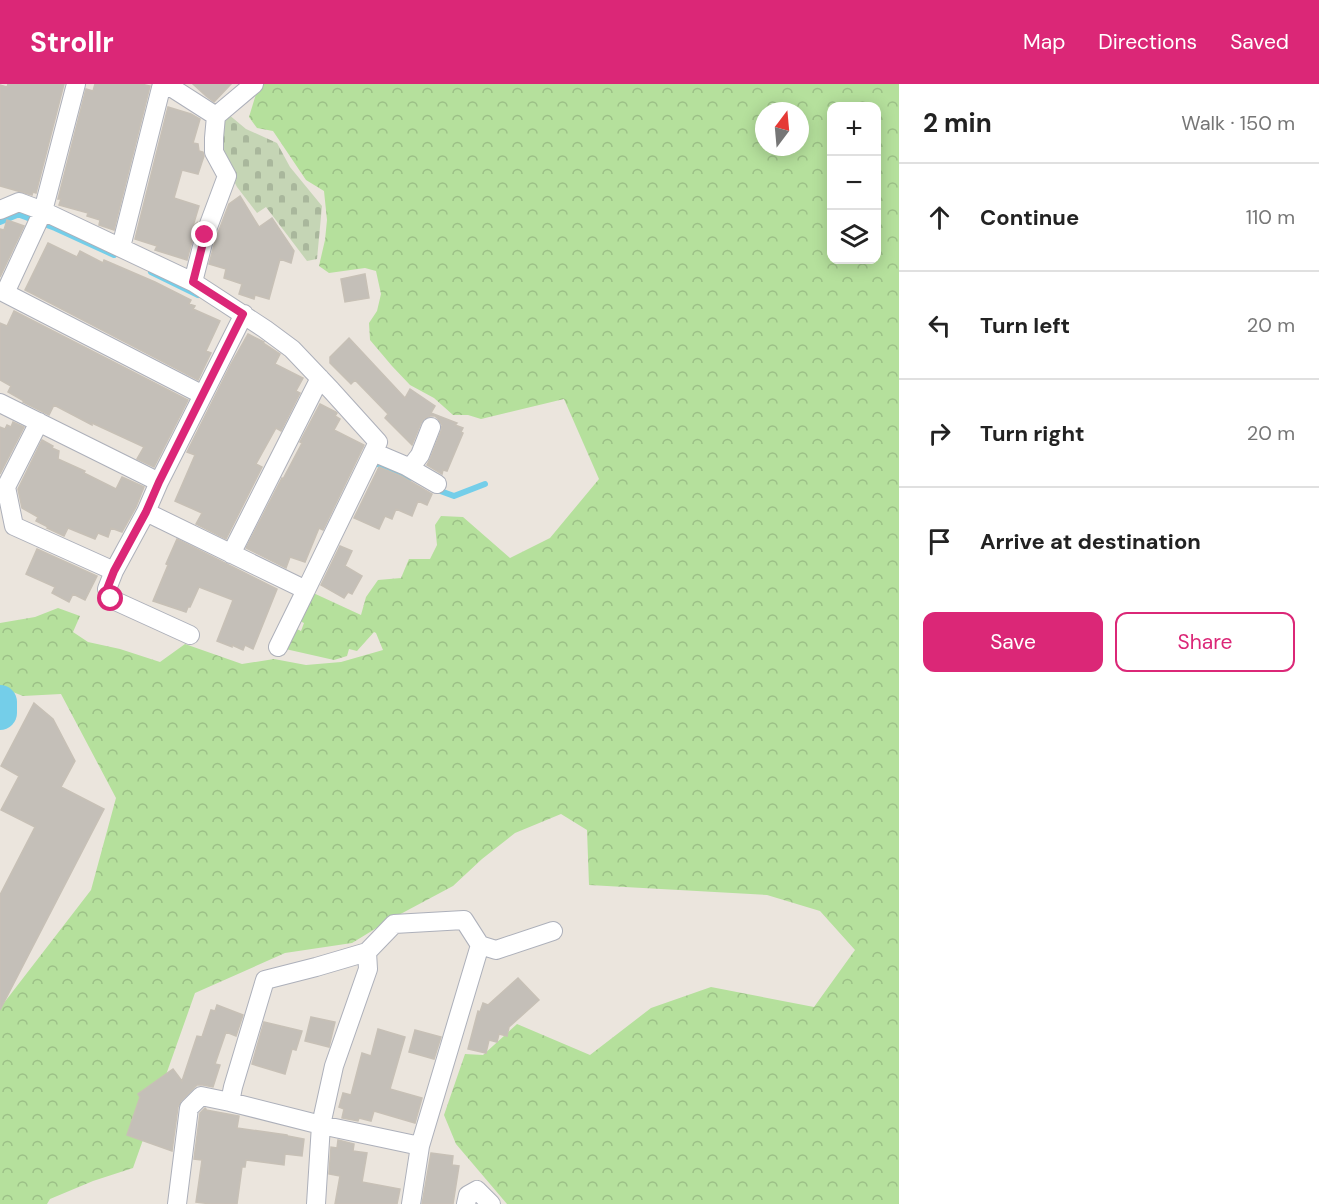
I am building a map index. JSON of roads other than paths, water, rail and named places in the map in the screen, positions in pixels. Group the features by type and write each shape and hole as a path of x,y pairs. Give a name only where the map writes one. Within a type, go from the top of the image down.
{"street":[{"path":"76,84 43,211 2,298 203,395"},
{"path":"122,247 164,84 216,116"},
{"path":"193,282 205,235 226,176 214,153 216,116 254,84"},
{"path":"0,210 19,202 122,247 193,282 292,349 378,442 278,647"},
{"path":"190,635 111,599 107,589 243,314"},
{"path":"231,554 320,378"},
{"path":"0,403 159,482"},
{"path":"39,422 6,487 14,526 114,571"},
{"path":"410,468 420,455 431,427"},
{"path":"373,452 410,468 437,484"},
{"path":"146,512 306,590"},
{"path":"230,1102 265,980 367,952 394,924 464,920 480,945 496,950 552,931"},
{"path":"411,1204 420,1146 480,945"},
{"path":"316,1204 321,1125 334,1066 368,969 367,952"},
{"path":"177,1204 189,1108 201,1096 420,1146"},
{"path":"466,1204 468,1195 477,1190 491,1204"}],"waterway":[{"path":"0,222 20,215 114,255"},
{"path":"151,272 198,295"},
{"path":"374,459 378,464 409,478"},
{"path":"435,489 454,496 485,484"},
{"path":"0,702 0,713"}]}
